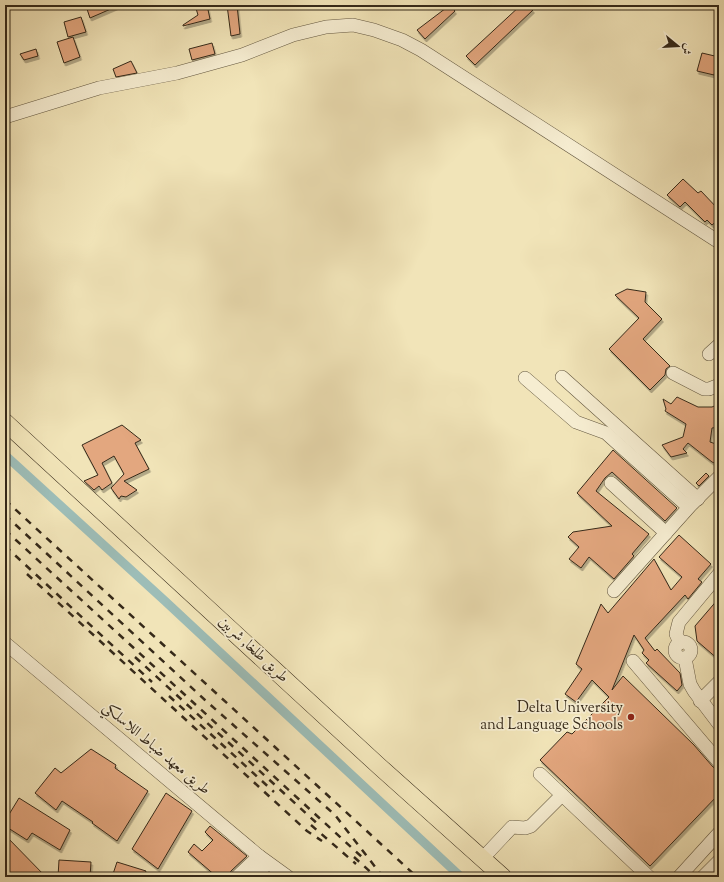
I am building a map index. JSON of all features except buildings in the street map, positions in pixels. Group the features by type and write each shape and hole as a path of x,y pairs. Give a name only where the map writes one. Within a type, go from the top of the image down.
{"main road":[{"name":"طريق طلخا, شربين","path":"5,422 503,877"}],"street":[{"path":"5,117 99,88 177,73 228,59 293,35 326,27 353,25 395,37 421,50 719,242"},
{"path":"673,373 704,389 709,389 719,385"},
{"path":"562,377 694,502"},
{"path":"525,378 576,422 606,433 685,504 694,502"},
{"path":"614,591 666,532 719,477"},
{"path":"611,483 666,532"},
{"path":"719,574 679,622 676,634 680,643 676,647 676,652 679,657 685,658 690,684 700,701 719,724"},
{"name":"طريق معهد ضباط اللاسلكي","path":"5,643 264,860 288,877"},
{"path":"633,661 719,762"},
{"path":"700,701 719,682"},
{"path":"540,774 649,877"},
{"path":"482,859 512,827 525,828 531,826 562,795"},
{"path":"679,877 719,833"},
{"path":"237,877 264,860"},
{"path":"254,877 264,860"},
{"path":"703,877 718,862"}],"waterway":[{"path":"5,455 165,601 461,877"}],"railway":[{"path":"5,500 417,877"},
{"path":"5,515 205,700 335,815 383,877"},
{"path":"5,530 363,858"},
{"path":"5,546 152,682"},
{"path":"27,574 307,831 322,841"},
{"path":"135,657 321,827"},
{"path":"169,696 274,792"},
{"path":"311,825 356,864"},
{"path":"354,857 376,877"}],"place":[{"name":"Delta University and Language Schools","path":"631,717"}]}
